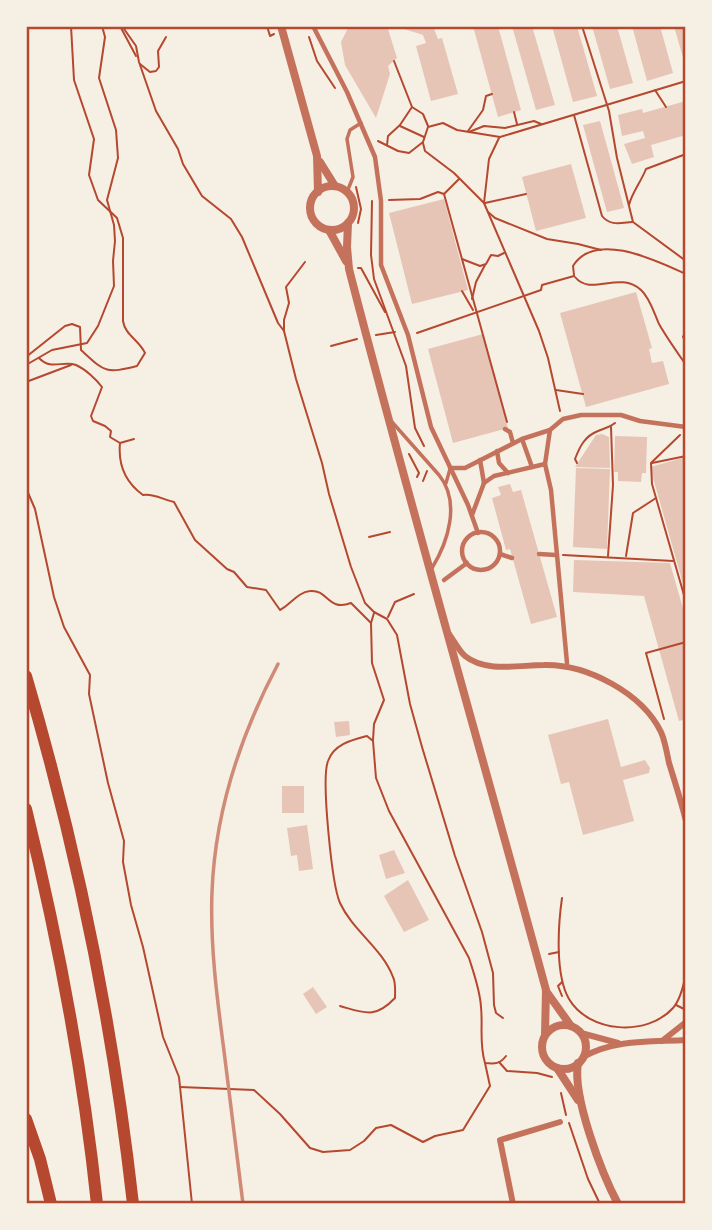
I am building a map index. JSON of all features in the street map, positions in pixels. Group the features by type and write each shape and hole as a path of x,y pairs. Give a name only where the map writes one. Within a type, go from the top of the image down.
{"highway":[{"path":"26,676 48,750 102,986 133,1204"},
{"path":"26,809 47,895 66,998 91,1148 97,1204"},
{"path":"26,1119 40,1159 51,1204"}],"street":[{"path":"281,26 317,156 318,192"},
{"path":"313,26 347,92 374,157 382,201 381,265 408,335 430,427 478,533"},
{"path":"317,156 335,186 347,192 354,207 348,223 346,247 367,337 546,990 543,1055 547,1062 557,1068 580,1102"},
{"path":"335,186 318,192 311,202 311,214 317,224 330,230 340,229 348,223"},
{"path":"330,230 353,269"},
{"path":"450,468 465,468 522,439 551,430 563,419 592,414 621,415 686,429"},
{"path":"505,429 510,432 513,443"},
{"path":"551,430 545,464 551,490 567,663"},
{"path":"522,439 532,467"},
{"path":"497,452 499,463 508,473"},
{"path":"472,515 484,483 480,460"},
{"path":"484,483 494,476 545,464"},
{"path":"484,532 495,538 500,554 494,565 483,570 467,563 463,553 465,542 473,534 484,532"},
{"path":"500,554 512,558"},
{"path":"539,554 556,555"},
{"path":"444,580 467,563"},
{"path":"449,634 465,656 488,665 524,667 546,664 569,668 603,679 628,693 646,710 661,732 686,821"},
{"path":"546,990 571,1026 581,1033 620,1043"},
{"path":"660,1042 686,1022"},
{"path":"545,1034 559,1025 571,1026"},
{"path":"581,1033 586,1045 576,1076 580,1102 610,1190 618,1204"},
{"path":"557,1068 567,1069 601,1047 620,1043 686,1040"},
{"path":"513,1204 500,1140 560,1122"}],"lane":[{"path":"347,192 353,177 347,139 350,130 361,123"},
{"path":"388,419 446,483"},
{"path":"430,571 444,546 448,530 451,513 446,483 450,468"}],"path":[{"path":"26,357 65,326 72,324 80,327 79,346 102,369 108,371 137,366 145,353 124,327 123,238 117,218 98,200 89,175 94,139 74,80 71,26"},
{"path":"26,365 52,350 79,346 92,338 114,286 113,261 116,241 107,200 118,158 116,130 99,78 105,37 102,26"},
{"path":"121,26 136,46 139,62 150,72 159,67 158,51 166,37"},
{"path":"121,26 139,62 156,111 183,163 202,196 230,219 242,237 278,323 284,331"},
{"path":"267,26 270,36 274,35"},
{"path":"582,26 606,105 633,222 686,261"},
{"path":"365,132 387,146 409,153 423,142 428,127 423,114 412,107 394,61"},
{"path":"428,127 443,123 468,132 500,137 686,81"},
{"path":"655,90 666,107"},
{"path":"468,132 483,110 486,96 492,94"},
{"path":"387,146 388,136 412,107"},
{"path":"514,112 517,125"},
{"path":"574,114 602,216 607,222 614,224 633,222"},
{"path":"468,132 484,126 506,128 534,121 541,125"},
{"path":"399,126 425,137"},
{"path":"484,203 489,159 500,137"},
{"path":"423,142 425,151 460,179 484,203 548,358 563,419"},
{"path":"629,208 631,196 639,187 646,169 686,154"},
{"path":"444,194 460,179"},
{"path":"382,201 420,199 438,192 444,194"},
{"path":"444,194 475,314 510,432"},
{"path":"484,203 526,194"},
{"path":"487,211 495,218 547,239 602,251"},
{"path":"686,274 638,253 610,249 585,253 573,266 574,276 580,283 590,286 624,281 641,290 686,365"},
{"path":"472,300 476,282 491,255 505,253"},
{"path":"461,258 480,266 485,264"},
{"path":"305,262 286,287 289,303 284,331 296,379 351,566 365,603 387,619 397,635 422,747 451,844 482,932 493,973 496,1013 503,1018"},
{"path":"353,269 361,268 382,309 394,322"},
{"path":"408,335 475,314 541,290 542,285 574,276"},
{"path":"463,291 475,314"},
{"path":"686,331 683,337 686,341"},
{"path":"331,346 390,332"},
{"path":"39,357 44,363 55,366 73,364 97,379 102,387 91,416 93,421 111,431 110,437 120,443 134,439"},
{"path":"26,382 73,364"},
{"path":"555,390 583,394"},
{"path":"577,463 575,458 585,438 611,427 613,485 608,556"},
{"path":"686,429 651,463 652,484 686,602"},
{"path":"120,443 119,460 127,479 137,491 143,495 151,494 174,502 195,540 227,569 234,572 247,587 266,590 280,610 302,594 310,591 321,593 330,603 342,606 351,603 371,623"},
{"path":"651,463 686,456"},
{"path":"423,481 428,467"},
{"path":"26,488 35,509 54,597 64,627 90,675 89,694 124,841 123,862 131,905 163,1037 179,1077 192,1204"},
{"path":"626,558 633,513 656,498"},
{"path":"369,537 390,532"},
{"path":"556,555 674,561"},
{"path":"387,619 396,602 414,594"},
{"path":"180,1087 254,1090 310,1148 323,1152 350,1150 364,1141 376,1128 391,1125 423,1142 435,1136 463,1130 490,1086 480,1048 481,1006 469,958 389,811 376,778 374,724 384,700 372,663 371,623 374,612"},
{"path":"664,720 646,653 686,642"},
{"path":"340,1006 371,1014 384,1010 395,998 394,979 389,970 339,901 328,839 325,779 328,760 338,747 353,740 367,736 373,741"},
{"path":"562,898 558,921 559,975 569,999 581,1013 613,1028 658,1021 675,1005 686,973"},
{"path":"686,922 686,940"},
{"path":"549,954 560,952"},
{"path":"562,982 558,986 562,997"},
{"path":"675,1005 686,1010"},
{"path":"485,1062 495,1064 506,1056"},
{"path":"499,1062 507,1071 547,1075 558,1082"},
{"path":"561,1093 588,1179 600,1204"}],"building":[{"path":"349,26 394,26 388,29 397,58 388,66 390,74 376,118 345,65 341,42"},
{"path":"395,26 433,26 438,39 442,38 458,94 431,101 416,46 426,43 423,35"},
{"path":"473,26 498,26 521,110 498,117"},
{"path":"512,26 532,26 555,105 536,110"},
{"path":"552,26 577,26 597,96 573,102"},
{"path":"592,26 617,26 633,83 610,89"},
{"path":"632,26 660,26 673,73 647,81"},
{"path":"674,26 686,26 686,65 685,65"},
{"path":"686,101 686,135 651,145 654,157 632,164 624,144 645,138 643,131 622,136 618,115 642,109 643,113"},
{"path":"600,121 624,208 607,212 583,125"},
{"path":"571,164 586,218 536,231 522,177"},
{"path":"444,199 468,290 412,304 389,213"},
{"path":"636,292 652,348 649,349 652,363 663,361 669,384 586,407 560,313"},
{"path":"483,334 508,428 453,443 428,349"},
{"path":"596,435 609,437 610,468 575,467"},
{"path":"615,436 647,437 646,473 642,473 641,482 618,481 618,472 614,472"},
{"path":"686,457 686,591 685,591 650,467"},
{"path":"576,468 610,469 607,549 573,547"},
{"path":"510,484 513,492 521,490 557,617 531,624 510,549 506,550 492,498 501,495 498,487"},
{"path":"574,560 670,563 686,619 686,719 679,721 644,596 573,592"},
{"path":"608,719 621,767 645,760 650,768 649,773 623,780 634,821 583,835 569,782 561,784 548,735"},
{"path":"349,721 350,735 336,737 334,722"},
{"path":"282,786 304,786 304,813 282,813"},
{"path":"307,825 313,869 299,871 297,855 291,856 287,828"},
{"path":"394,850 405,873 386,879 379,855"},
{"path":"408,880 429,920 404,932 384,896"},
{"path":"313,987 327,1007 316,1014 303,994"}],"railway":[{"path":"243,1204 217,991 212,892 218,832 232,774 252,718 278,664"}]}
